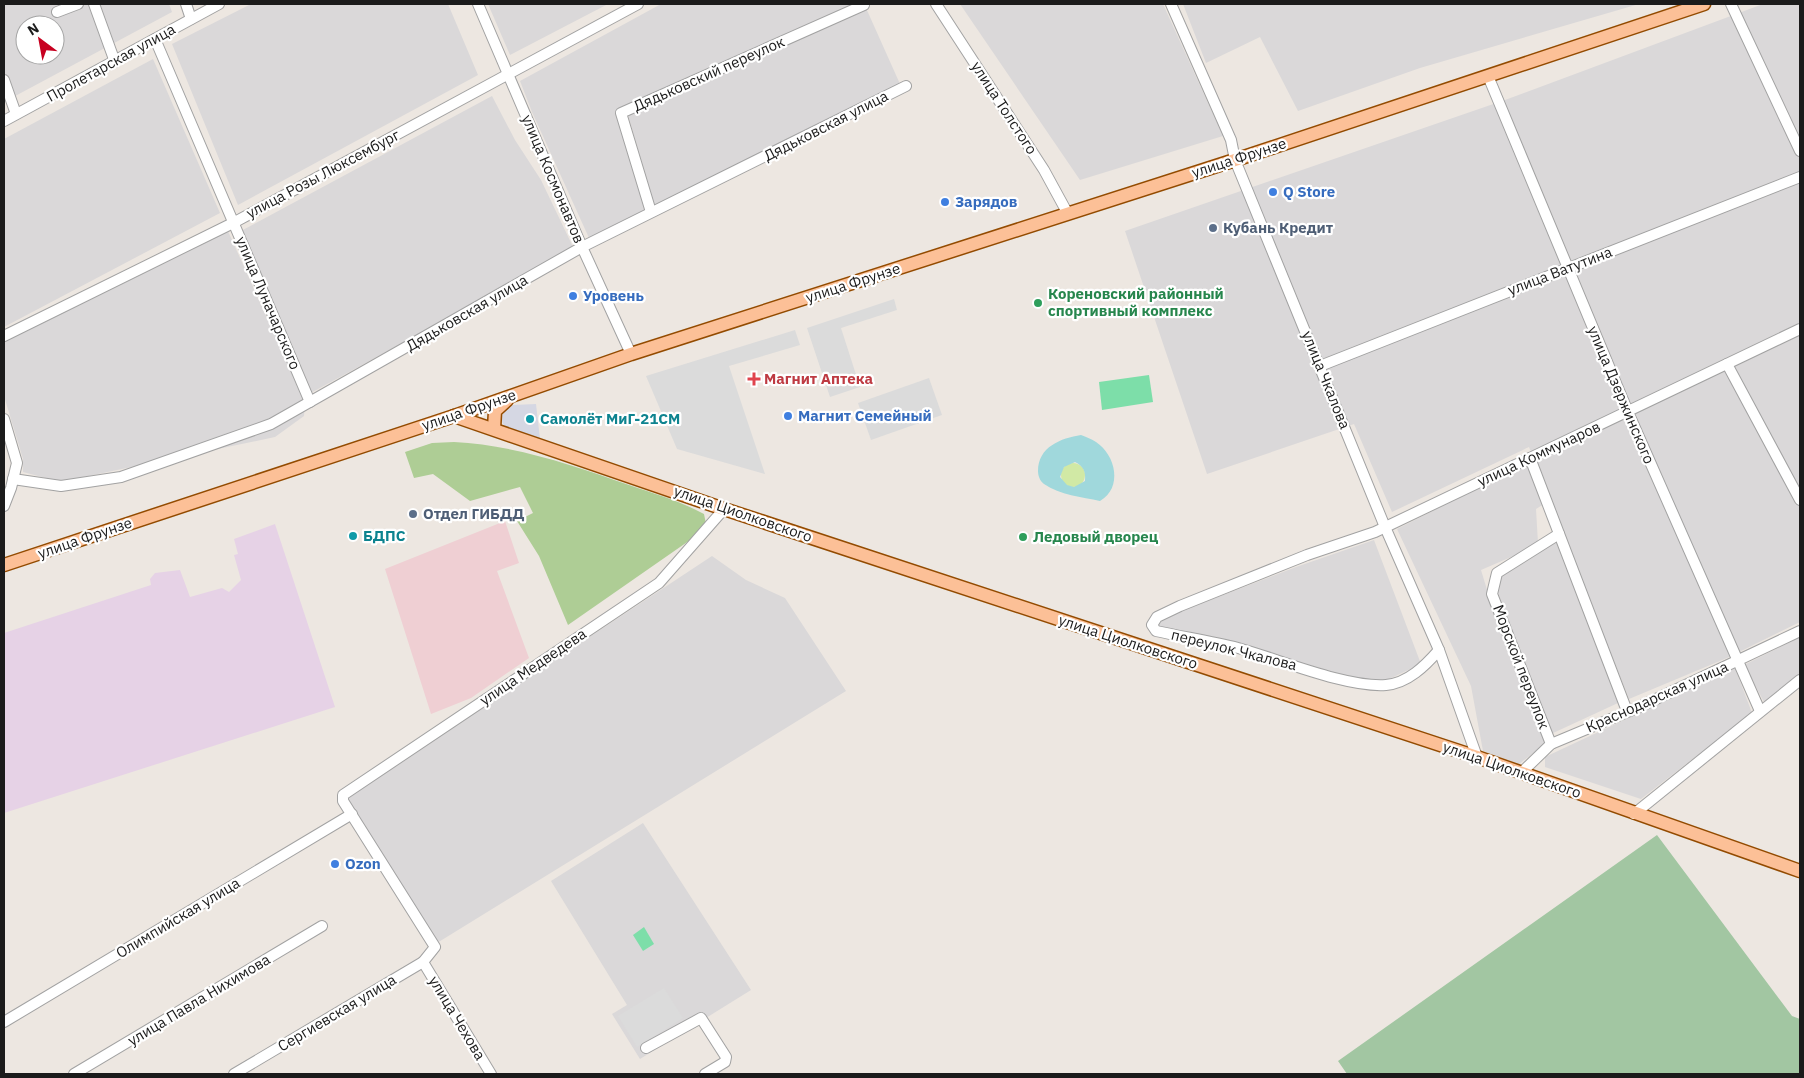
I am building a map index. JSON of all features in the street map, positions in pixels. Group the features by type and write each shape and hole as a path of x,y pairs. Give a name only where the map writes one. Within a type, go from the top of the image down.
{"main road":[{"name":"улица Фрунзе","path":"4,565 454,416 631,354 1235,160 1704,4"},
{"path":"494,429 495,411 515,394"},
{"name":"улица Циолковского","path":"454,416 724,509 1478,757 1634,814 1800,871"}],"street":[{"path":"58,12 78,4"},
{"path":"94,4 115,62"},
{"path":"186,4 191,19"},
{"name":"Пролетарская улица","path":"4,121 219,4"},
{"name":"улица Космонавтов","path":"478,4 582,247 631,354"},
{"name":"улица Розы Люксембург","path":"4,336 233,223 638,4"},
{"name":"улица Толстого","path":"936,4 1044,170 1068,214"},
{"name":"улица Чкалова","path":"1171,4 1231,140 1235,160 1385,527 1439,650 1478,757"},
{"path":"1731,4 1800,151"},
{"name":"Дядьковский переулок","path":"651,212 621,113 864,5"},
{"name":"улица Луначарского","path":"155,39 310,402"},
{"name":"улица Дзержинского","path":"1488,76 1566,268 1760,711"},
{"path":"4,80 16,114"},
{"name":"Дядьковская улица","path":"13,479 60,486 121,477 271,424 582,247 779,151 906,86"},
{"name":"улица Ватутина","path":"1320,366 1800,177"},
{"name":"улица Коммунаров","path":"1385,527 1800,329"},
{"path":"1726,364 1800,500"},
{"path":"4,418 17,463 4,506"},
{"path":"1530,458 1627,711"},
{"name":"улица Медведева","path":"352,814 343,801 343,795 349,790 660,583 724,509"},
{"name":"переулок Чкалова","path":"1385,527 1180,606 1157,617 1152,625 1156,631 1236,647 1360,684 1387,685 1407,678 1424,667 1439,650"},
{"name":"Морской переулок","path":"1551,744 1492,594 1496,573 1559,534"},
{"name":"Краснодарская улица","path":"1521,773 1551,744 1737,662 1800,631"},
{"path":"1634,814 1800,680"},
{"name":"Сергиевская улица","path":"234,1074 423,962 436,947 352,814"},
{"name":"Олимпийская улица","path":"4,1022 352,814"},
{"name":"улица Павла Нихимова","path":"74,1074 322,926"},
{"name":"улица Чехова","path":"423,962 491,1074"},
{"path":"646,1048 701,1018 726,1060 705,1074"}],"shaded area":[{"path":"4,4 169,4 172,12 4,102"},
{"path":"251,4 448,4 478,75 238,205 172,44"},
{"path":"488,4 608,4 510,55"},
{"path":"661,4 853,4 615,112 647,210 589,238 520,81"},
{"path":"960,4 1163,4 1223,136 1080,180"},
{"path":"1183,4 1639,4 1420,68 1298,111 1260,37 1206,63"},
{"path":"1763,4 1800,4 1800,622 1727,658 1629,699 1529,447 1392,512 1354,424 1207,474 1125,231 1505,100"},
{"path":"866,8 900,84 745,163 654,205 628,115 710,80"},
{"path":"153,59 220,213 4,327 4,139"},
{"path":"492,96 515,140 541,180 574,249 309,394 241,231"},
{"path":"227,229 305,402 304,416 275,437 74,479 57,481 23,472 23,459 4,396 4,340"},
{"path":"894,299 897,310 841,328 860,387 830,397 807,328"},
{"path":"795,330 800,345 729,366 765,474 677,449 646,376"},
{"path":"929,378 942,415 871,440 858,403"},
{"path":"536,404 540,439 508,429 503,424 501,418 505,410 513,405"},
{"path":"1528,463 1544,504 1536,509 1538,543 1481,570 1545,744 1519,764 1483,751 1471,686 1397,529"},
{"path":"505,521 519,563 497,571 529,658 471,698 431,714 385,569"},
{"path":"275,524 335,707 4,813 4,633 151,585 150,579 155,573 180,570 190,597 222,588 229,592 241,580 234,555 238,554 234,539"},
{"path":"1558,539 1618,703 1551,734 1497,590 1501,574"},
{"path":"1374,540 1421,664 1387,680 1364,681 1238,645 1159,629 1158,620 1296,567"},
{"path":"712,556 746,580 785,598 846,691 437,943 347,797"},
{"path":"1800,637 1800,676 1764,702 1744,665"},
{"path":"1735,668 1752,713 1641,799 1545,767 1545,757"},
{"path":"643,823 751,990 640,1059 612,1014 627,1005 551,881"},
{"path":"664,988 683,1018 637,1047 618,1016"}],"green space":[{"path":"1149,375 1153,402 1102,410 1099,382"},
{"path":"454,442 499,447 543,457 586,470 686,505 704,514 706,524 693,538 568,625 539,556 517,521 533,513 520,487 470,501 433,474 414,478 405,452 432,443"},
{"path":"1073,463 1082,466 1085,475 1082,484 1073,487 1064,484 1061,475 1064,466"},
{"path":"1657,835 1792,1016 1800,1019 1800,1074 1347,1074 1338,1061"},
{"path":"644,927 654,944 643,951 633,935"}],"water":[{"path":"1081,435 1091,439 1103,448 1112,463 1114,480 1112,488 1100,501 1057,491 1044,484 1038,475 1039,463 1046,450 1059,441","holes":["1075,462 1082,467 1085,474 1085,481 1074,487 1067,485 1060,477 1064,467"]}],"place":[{"name":"Q Store","path":"1273,192"},
{"name":"Зарядов","path":"945,202"},
{"name":"Кубань Кредит","path":"1213,228"},
{"name":"Уровень","path":"573,296"},
{"name":"Кореновский районный спортивный комплекс","path":"1038,303"},
{"name":"Магнит Аптека","path":"754,379"},
{"name":"Магнит Семейный","path":"788,416"},
{"name":"Самолёт МиГ-21СМ","path":"530,419"},
{"name":"Отдел ГИБДД","path":"413,514"},
{"name":"БДПС","path":"353,536"},
{"name":"Ледовый дворец","path":"1023,537"},
{"name":"Ozon","path":"335,864"}]}
